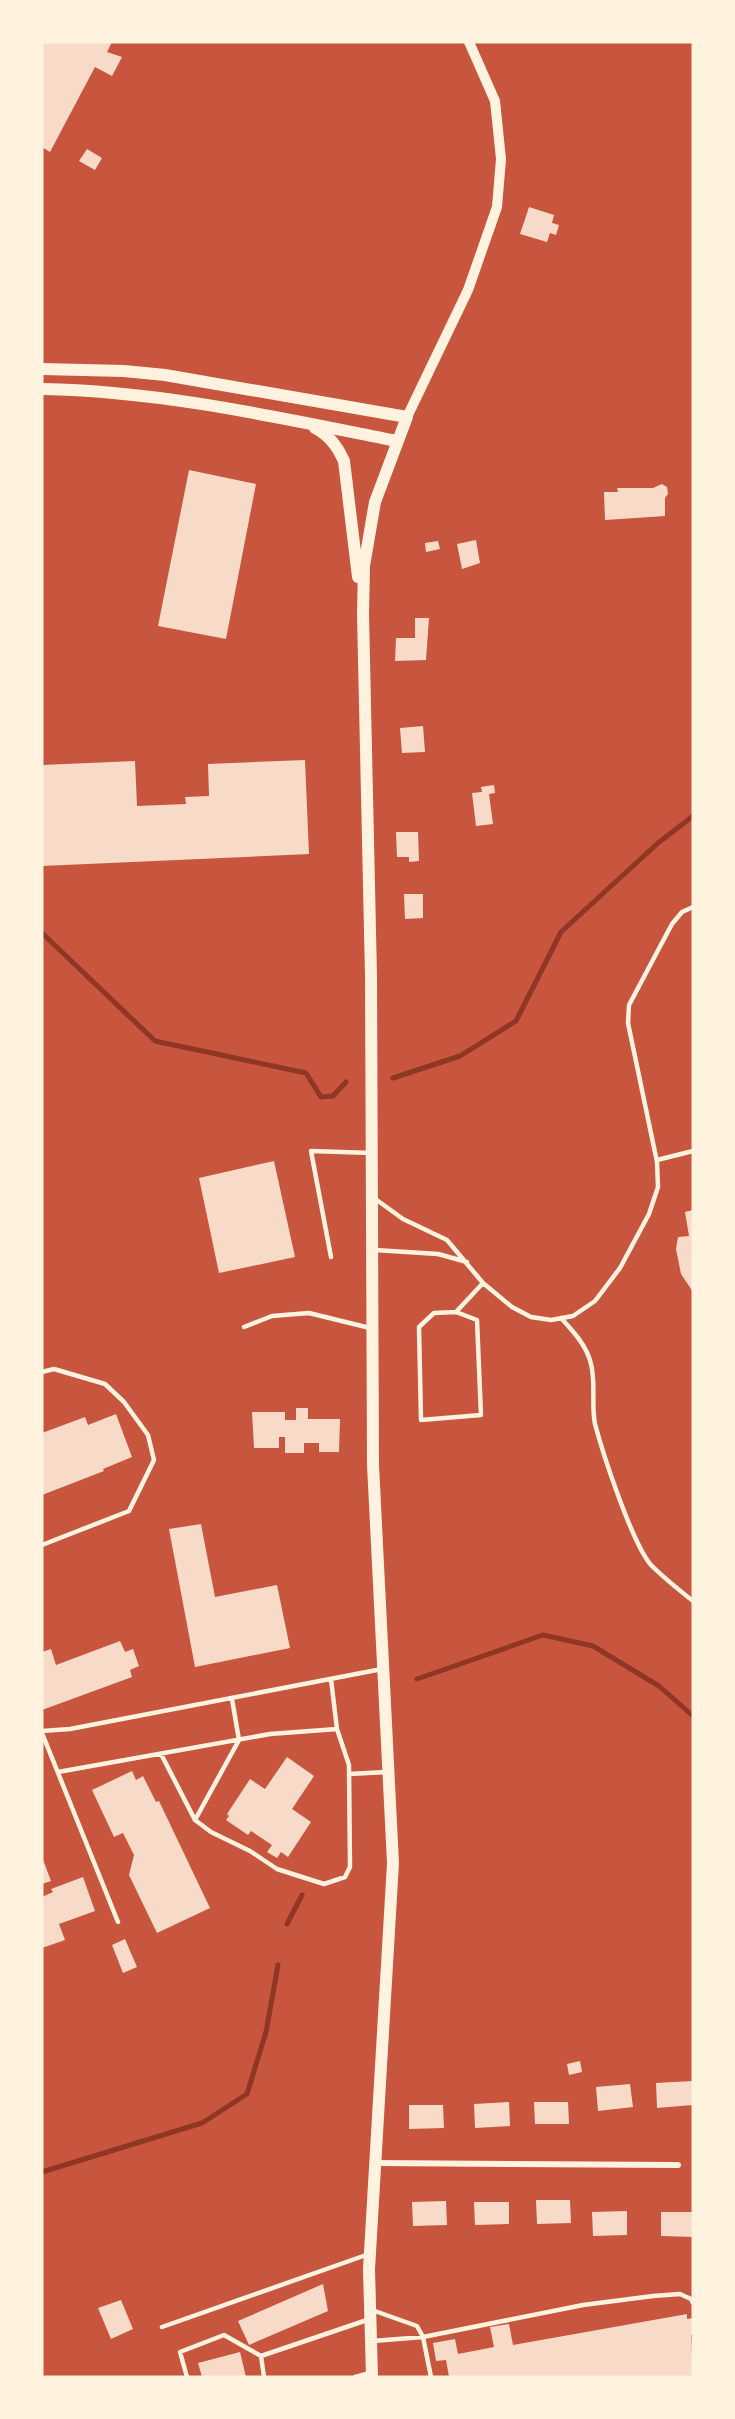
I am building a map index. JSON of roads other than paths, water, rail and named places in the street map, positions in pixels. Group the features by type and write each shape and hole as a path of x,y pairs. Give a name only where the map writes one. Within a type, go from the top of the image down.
{"main road":[{"path":"42,369 124,370 165,375 407,417 384,474 369,532 364,566 363,614 371,976 373,1466 390,1772 392,1886 370,2254 372,2375"},
{"path":"42,389 162,398 397,441"},
{"path":"308,424 324,433 337,446 344,461 363,614"}],"street":[{"path":"407,417 468,290 497,207 501,159 495,101 486,76 469,42"},
{"path":"375,2163 678,2165"}],"lane":[{"path":"371,1196 403,1220 447,1240 483,1283 512,1307 531,1317 551,1320 573,1316 595,1301 620,1268 649,1214 658,1187 657,1160 628,1023 629,1005 672,924 682,912 693,907"},
{"path":"331,1257 311,1151 371,1153"},
{"path":"657,1160 693,1151"},
{"path":"371,1250 438,1254 467,1262"},
{"path":"456,1312 477,1320 481,1415 421,1420 419,1327 434,1313 456,1312 483,1283"},
{"path":"244,1327 272,1316 309,1313 372,1328"},
{"path":"561,1318 585,1349 591,1364 592,1409 596,1426 620,1498 642,1550 650,1564 693,1601"},
{"path":"42,1372 54,1369 105,1384 124,1402 148,1435 154,1460 129,1511 42,1545"},
{"path":"118,1922 42,1732 70,1729 384,1669"},
{"path":"161,1754 195,1820 211,1832 250,1851 276,1869 324,1884 345,1877 350,1867 349,1765 337,1729 331,1679"},
{"path":"195,1820 239,1740 232,1699"},
{"path":"58,1772 270,1734 337,1729"},
{"path":"349,1774 390,1772"},
{"path":"162,2327 370,2254"},
{"path":"370,2342 423,2337 583,2305 653,2296 680,2294 691,2299 693,2303"},
{"path":"261,2356 370,2314 417,2326 423,2337 431,2377"},
{"path":"187,2377 180,2352 224,2335 261,2356"},
{"path":"261,2356 264,2377"},
{"path":"355,2377 372,2375"}],"waterway":[{"path":"393,1078 460,1056 516,1021 561,932 658,843 693,816"},
{"path":"42,933 155,1041 306,1073 321,1097 333,1096 346,1082"},
{"path":"417,1679 543,1635 593,1646 659,1686 693,1716"},
{"path":"287,1924 302,1895"},
{"path":"42,2172 202,2123 247,2094 266,2032 278,1965"}]}
